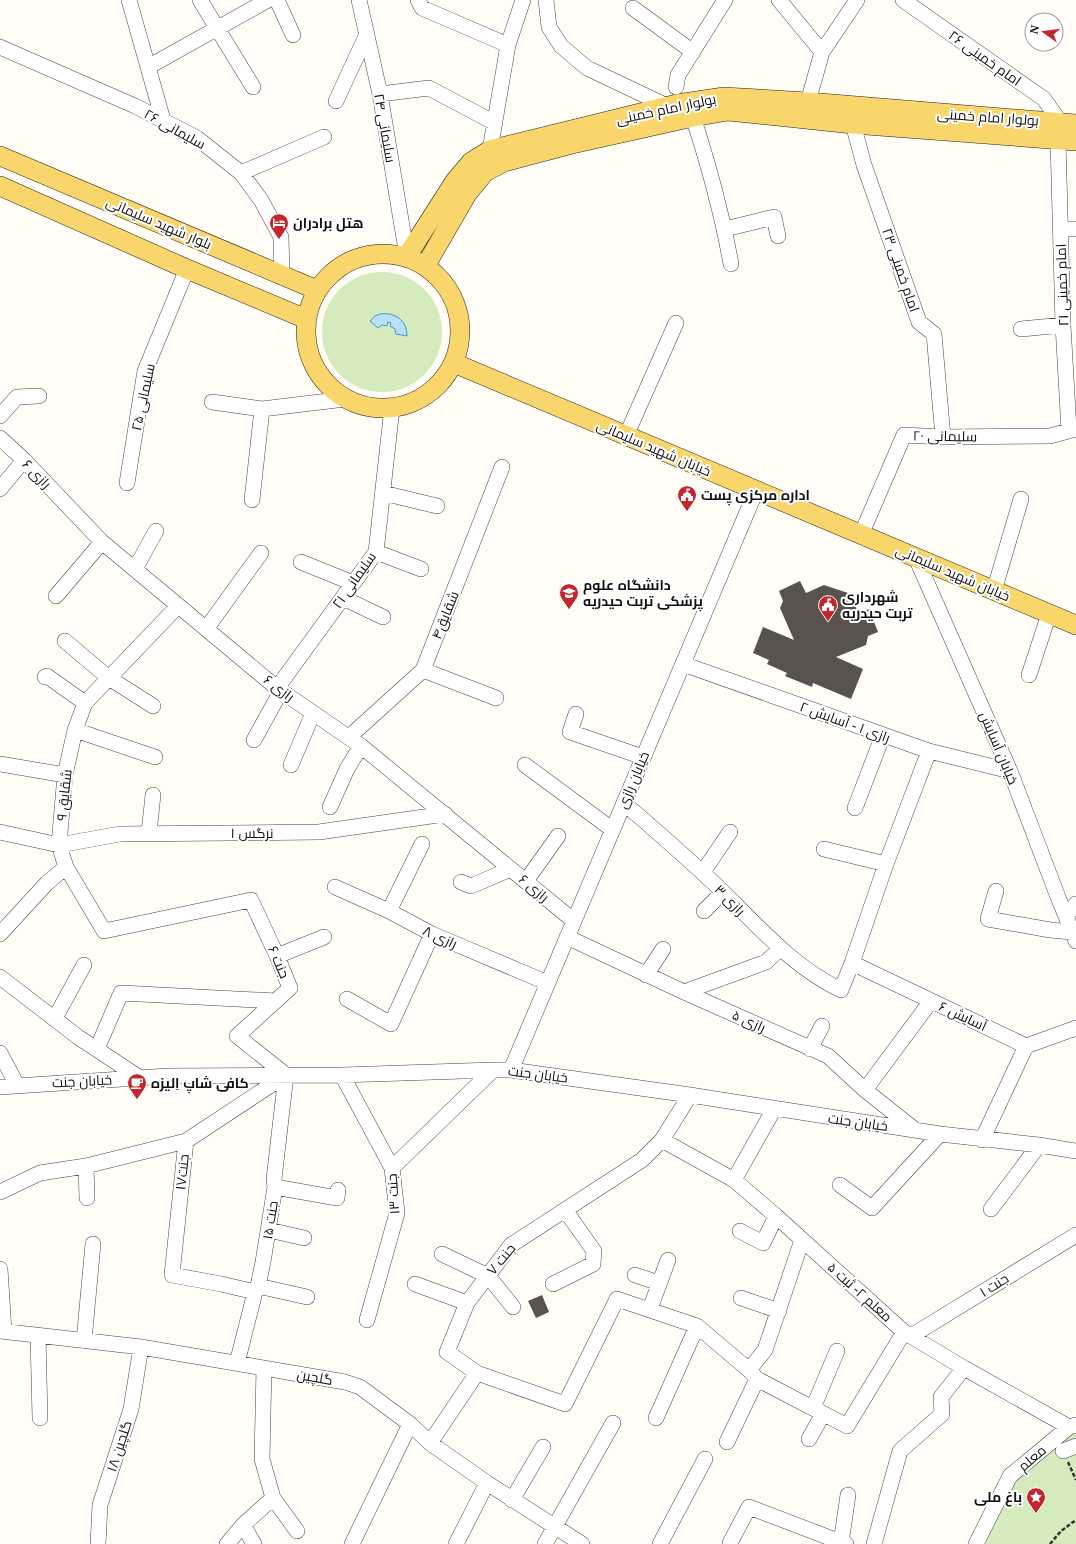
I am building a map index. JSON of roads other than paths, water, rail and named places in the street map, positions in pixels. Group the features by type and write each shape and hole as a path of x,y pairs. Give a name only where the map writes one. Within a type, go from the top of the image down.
{"main road":[{"name":"بولوار امام خمینی","path":"407,256 456,181 471,162 490,150 667,106 724,97 808,102 847,117"},
{"name":"بولوار امام خمینی","path":"426,265 467,194 485,172 504,162 572,144 693,117 728,111 847,117 1068,132"},
{"name":"بلوار شهید سلیمانی","path":"0,156 317,290"},
{"path":"0,186 187,269 306,319"},
{"path":"387,252 407,256 426,265 442,280 454,298 460,320 460,342 454,363 444,380 429,394 412,403 392,408 368,407 345,399 330,388 318,373 310,356 306,338 306,319 317,290 330,274 347,262 366,254 387,252"},
{"name":"خیابان شهید سلیمانی","path":"454,363 1076,625"}],"street":[{"path":"129,0 162,120"},
{"path":"200,0 252,87"},
{"path":"148,67 268,0"},
{"path":"277,0 293,35"},
{"name":"سلیمانی ۲۴","path":"359,0 380,94 407,256"},
{"path":"418,0 422,8 508,45"},
{"path":"490,150 508,45 523,0"},
{"path":"546,0 549,28 561,46 587,68 667,106"},
{"path":"676,87 677,78 725,0"},
{"path":"779,0 822,52"},
{"path":"808,102 822,52 857,0"},
{"name":"امام خمینی ۲۶","path":"903,0 1044,99 1068,132"},
{"path":"633,8 693,52"},
{"path":"336,101 367,34"},
{"name":"سلیمانی ۲۶","path":"0,47 162,120 197,138 241,174 261,200 281,237 282,275"},
{"path":"380,94 429,88 495,123"},
{"path":"693,117 708,163 731,264"},
{"name":"امام خمینی ۲۳","path":"847,117 919,322 934,334 943,437"},
{"name":"امام خمینی ۲۱","path":"1068,132 1060,229 1063,325 1073,430"},
{"path":"241,174 324,136"},
{"path":"724,229 774,217 778,236"},
{"path":"1060,229 1076,229"},
{"name":"سلیمانی ۲۵","path":"126,483 146,371 187,269"},
{"path":"626,436 676,323"},
{"path":"1020,328 1063,325"},
{"path":"0,416 17,397 39,396"},
{"path":"212,402 262,409 345,399"},
{"name":"سلیمانی ۲۱","path":"254,740 279,689 376,552 392,408"},
{"path":"252,500 262,409"},
{"name":"سلیمانی ۲۰","path":"861,535 904,435 943,437 1050,436 1073,430"},
{"name":"رازی ۶","path":"0,438 24,460 102,542 178,606 279,689 361,746 574,921"},
{"path":"0,489 24,460"},
{"name":"شقایق۴","path":"349,737 423,670 502,467"},
{"name":"خیابان رازی","path":"511,1070 756,491"},
{"path":"383,493 437,506"},
{"path":"994,591 1021,499"},
{"path":"135,569 156,531"},
{"path":"56,596 102,542"},
{"path":"376,552 421,569"},
{"path":"206,629 261,553"},
{"name":"خیابان آسایش","path":"916,558 1010,771 1074,937"},
{"path":"301,562 353,583"},
{"path":"343,598 383,617"},
{"name":"شقایق ۹","path":"178,606 85,703 75,730 65,775 59,845 66,867 104,932 183,914"},
{"path":"1029,675 1049,614"},
{"path":"65,641 109,678 153,706"},
{"name":"رازی ۱ - آسایش ۲","path":"683,664 929,752 1010,771"},
{"path":"423,670 496,698"},
{"path":"45,677 47,676 85,703"},
{"path":"291,765 313,713"},
{"path":"576,714 570,732 643,757"},
{"path":"75,730 155,757"},
{"path":"855,808 883,735"},
{"path":"330,808 347,769 361,746"},
{"path":"852,963 886,864 929,752"},
{"path":"0,764 65,775"},
{"path":"524,765 613,830"},
{"path":"149,833 152,795"},
{"name":"رازی ۳","path":"624,803 703,872 780,949 829,985 841,990 852,963"},
{"name":"نرگس ۱","path":"59,845 120,834 319,832 445,814"},
{"path":"0,832 59,845"},
{"path":"703,872 730,832"},
{"path":"526,881 558,836"},
{"path":"389,912 422,844"},
{"path":"824,849 886,864"},
{"path":"0,934 47,882 66,867"},
{"path":"461,882 471,886 511,869"},
{"name":"رازی ۸","path":"335,887 432,934 548,983"},
{"path":"996,891 988,919 1050,930 1074,937"},
{"path":"704,912 723,892"},
{"name":"جنت ۶","path":"183,914 251,900 290,988 237,1036 286,1075"},
{"path":"1066,916 1076,904"},
{"path":"347,999 391,1024 432,934"},
{"path":"277,956 324,937"},
{"name":"رازی ۵","path":"567,937 646,975 828,1056 865,1090 914,1130"},
{"path":"646,975 663,949"},
{"path":"684,992 766,962 780,949"},
{"name":"آسایش ۶","path":"852,963 1026,1046"},
{"path":"55,1018 84,965"},
{"path":"0,977 78,1037 140,1078"},
{"path":"97,1049 121,993 276,1001"},
{"path":"865,1090 931,1001"},
{"path":"810,1049 822,1026"},
{"path":"982,1140 1026,1046 1076,1028"},
{"path":"0,1053 17,1085"},
{"path":"392,1168 493,1070"},
{"name":"خیابان جنت","path":"0,1087 140,1078 342,1075 511,1070 690,1095 982,1140 1038,1145 1074,1152"},
{"name":"جنت۱۷","path":"257,1289 172,1275 186,1141 286,1075"},
{"name":"جنت ۱۵","path":"237,1363 257,1289 269,1230 275,1187 274,1179 286,1075"},
{"name":"جنت ۱۳","path":"342,1075 392,1168 397,1213 367,1320"},
{"name":"جنت ۷","path":"477,1373 446,1352 467,1303 511,1245 642,1160 662,1140 690,1095"},
{"path":"734,1180 774,1109"},
{"path":"840,1185 872,1208 940,1134"},
{"name":"معلم ۲- ثبت ۵","path":"662,1140 734,1180 908,1334 964,1368 1073,1426"},
{"path":"0,1192 40,1173 86,1166 186,1141"},
{"path":"991,1209 1038,1145"},
{"path":"86,1166 87,1198"},
{"path":"275,1187 337,1198 338,1190"},
{"path":"553,1284 593,1264 594,1251 565,1210"},
{"path":"740,1231 763,1243 776,1216"},
{"path":"269,1230 304,1238"},
{"name":"جنت ۱","path":"908,1334 1076,1235"},
{"path":"727,1442 753,1374 765,1350 802,1240"},
{"path":"84,1341 93,1244"},
{"path":"442,1254 488,1276 513,1307"},
{"path":"650,1309 668,1260"},
{"path":"0,1269 2,1331"},
{"path":"635,1275 659,1283"},
{"path":"415,1284 467,1303"},
{"path":"257,1289 307,1297"},
{"path":"741,1298 779,1311"},
{"path":"430,1443 477,1373 565,1404 617,1299 697,1326 753,1374 847,1426 908,1334"},
{"path":"656,1418 697,1326"},
{"name":"گلچین","path":"2,1331 141,1347 345,1382 360,1387 410,1424 430,1443 512,1500 582,1544"},
{"path":"38,1336 40,1418"},
{"name":"گلچین ۱۸","path":"98,1544 100,1505 131,1409 141,1347"},
{"path":"809,1439 837,1351"},
{"path":"264,1368 262,1459 273,1498 297,1531"},
{"path":"874,1544 900,1451 942,1414 941,1397 964,1368"},
{"path":"545,1544 613,1423"},
{"path":"352,1544 410,1424"},
{"name":"معلم","path":"976,1544 1010,1476 1073,1426"},
{"path":"512,1500 542,1448"},
{"path":"660,1544 705,1459"},
{"path":"456,1544 487,1483"},
{"path":"844,1544 842,1536 848,1495"},
{"path":"227,1544 243,1524 273,1498"},
{"path":"730,1543 749,1507 844,1544"},
{"path":"243,1524 254,1544"}],"water":[{"path":"380,314 391,314 399,318 405,326 407,336 396,334 395,329 390,326 391,323 388,322 387,326 382,325 378,328 370,321 375,316"}],"place":[{"name":"هتل برادران","path":"279,240"},
{"name":"اداره مرکزی پست","path":"687,512"},
{"name":"دانشگاه علوم پزشکی تربت حیدریه","path":"569,610"},
{"name":"شهرداری تربت حیدریه","path":"828,622"},
{"name":"کافی شاپ اِلیزه","path":"137,1100"},
{"name":"باغ ملی","path":"1036,1514"}]}
